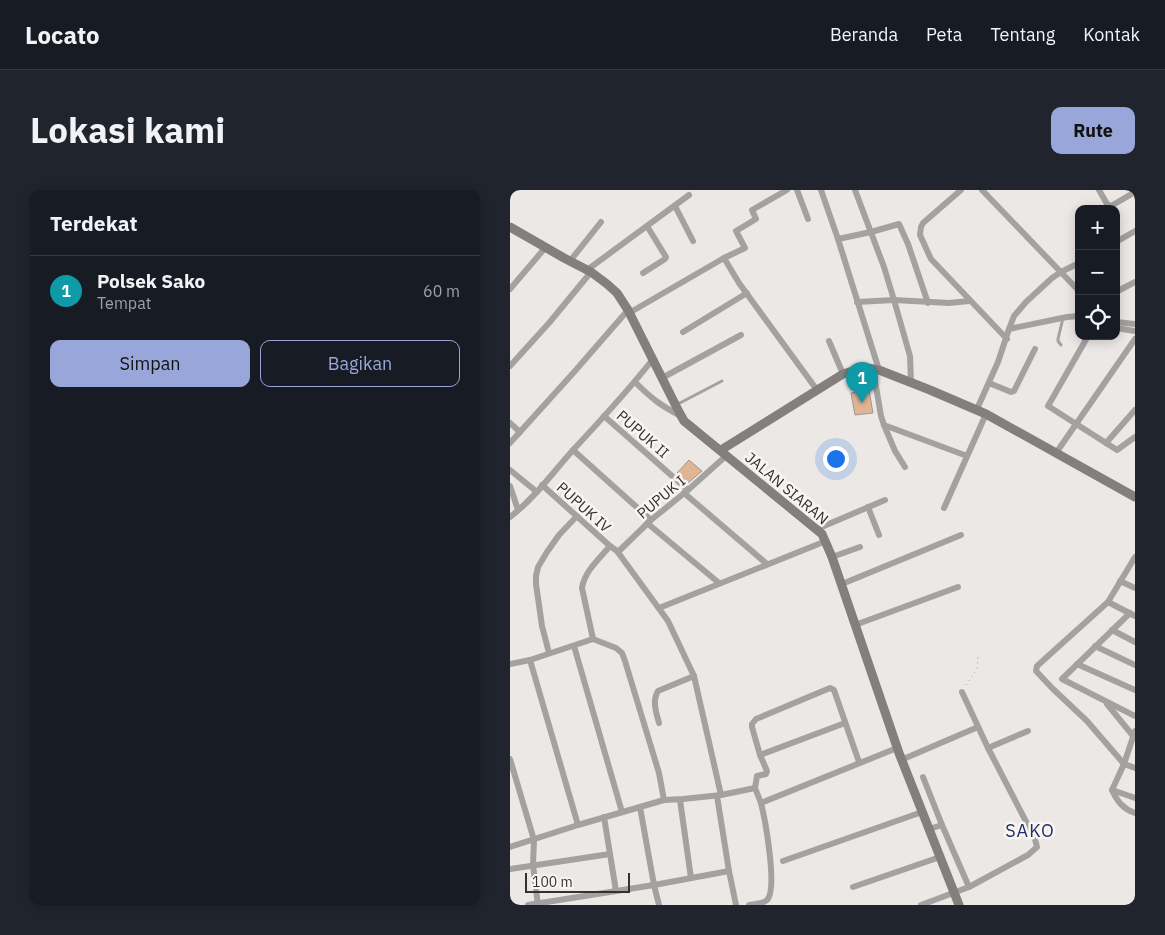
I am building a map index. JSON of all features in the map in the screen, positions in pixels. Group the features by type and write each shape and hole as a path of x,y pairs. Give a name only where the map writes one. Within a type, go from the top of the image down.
{"street":[{"path":"510,443 629,311 745,248 736,231 756,220 752,210 787,190"},
{"path":"797,190 808,219"},
{"path":"821,190 858,302 876,369 884,424 895,451 905,467"},
{"path":"855,190 894,300 910,356 911,382"},
{"path":"961,190 923,223 920,235 931,259 1007,339"},
{"path":"982,190 1075,287"},
{"path":"1099,190 1107,204 1111,206 1135,192"},
{"path":"510,366 549,323 589,271 689,195"},
{"path":"675,206 693,242"},
{"path":"570,261 601,222"},
{"path":"838,239 899,224 908,244 928,303"},
{"path":"643,272 666,257 647,226"},
{"name":"JALAN SIARAN","path":"510,227 589,271 612,288 629,311 681,416 692,428 822,534 842,584 901,760 959,905"},
{"path":"1120,240 1135,231"},
{"path":"510,289 545,248"},
{"path":"724,258 739,283 817,390"},
{"path":"977,409 1007,339 1011,321 1017,311 1052,278 1075,265"},
{"path":"1120,290 1135,282"},
{"path":"684,332 747,294"},
{"path":"858,302 894,300 949,303 969,301"},
{"path":"1009,329 1075,316"},
{"path":"1120,322 1135,324"},
{"path":"1120,328 1135,330"},
{"path":"662,378 741,335"},
{"path":"1056,453 1135,338"},
{"path":"828,340 843,374"},
{"path":"1086,340 1048,406 1117,450 1135,437"},
{"path":"989,383 1012,392 1014,391 1035,349"},
{"path":"510,517 537,492 635,382 653,359"},
{"path":"724,453 843,374 859,369 876,369 977,409 1135,497"},
{"path":"635,382 664,408 681,416"},
{"path":"1106,444 1135,410"},
{"path":"944,508 986,414"},
{"name":"PUPUK II","path":"604,416 767,564"},
{"path":"510,423 520,432"},
{"path":"884,424 967,456"},
{"path":"573,450 649,522 720,583"},
{"name":"PUPUK I","path":"617,551 686,492 724,453"},
{"path":"510,470 537,492"},
{"name":"PUPUK IV","path":"542,485 610,546"},
{"path":"510,486 518,510"},
{"path":"817,529 885,500"},
{"path":"868,507 880,535"},
{"path":"549,653 542,626 536,576 538,567 546,552 577,516"},
{"path":"842,584 960,535"},
{"path":"659,608 826,541"},
{"path":"593,639 582,582 586,574 610,546 617,551 668,621 694,676 719,795 729,870 736,905"},
{"path":"832,557 860,547"},
{"path":"1134,561 1108,602 1037,666 1036,671 1087,721 1124,764 1135,768"},
{"path":"1120,581 1135,588"},
{"path":"855,625 958,587"},
{"path":"1052,688 1112,630 1132,614 1108,602"},
{"path":"1112,630 1135,642"},
{"path":"510,664 530,660 593,639 616,648 622,653 659,773 664,800"},
{"path":"574,646 622,812"},
{"path":"1095,646 1135,665"},
{"path":"530,660 578,825"},
{"path":"1077,664 1135,690"},
{"path":"659,723 655,698 658,691 694,676"},
{"path":"1062,679 1135,716"},
{"path":"749,905 760,904 766,901 772,891 771,864 761,803 755,788 757,776 764,775 766,768 760,755 752,724 756,720 830,688 834,690 859,762"},
{"path":"921,905 969,887 1028,855 1037,847 1036,839 988,748 962,692"},
{"path":"1105,701 1134,737 1112,790"},
{"path":"760,755 845,723"},
{"path":"901,760 978,727"},
{"path":"988,748 1028,731"},
{"path":"761,803 897,748"},
{"path":"510,759 534,840 533,865 538,904"},
{"path":"923,777 969,887"},
{"path":"914,792 927,786"},
{"path":"510,847 664,800 719,795 755,788"},
{"path":"1112,790 1135,798"},
{"path":"1112,790 1121,805 1135,813"},
{"path":"680,800 691,878"},
{"path":"640,807 659,905"},
{"path":"783,862 922,812"},
{"path":"604,817 616,892"},
{"path":"929,829 942,825"},
{"path":"510,869 610,854"},
{"path":"853,887 940,857"},
{"path":"528,905 555,903 729,870"}],"lane":[{"path":"1061,345 1058,339 1063,318"},
{"path":"675,405 722,381"}],"path":[{"path":"962,692 978,669 978,655"}],"building":[{"path":"869,390 873,413 855,415 851,393"},
{"path":"689,460 702,471 688,483 677,473"}],"place":[{"name":"Polsek Sako","path":"862,403"}],"district":[{"name":"SAKO","path":"1030,830"}]}
